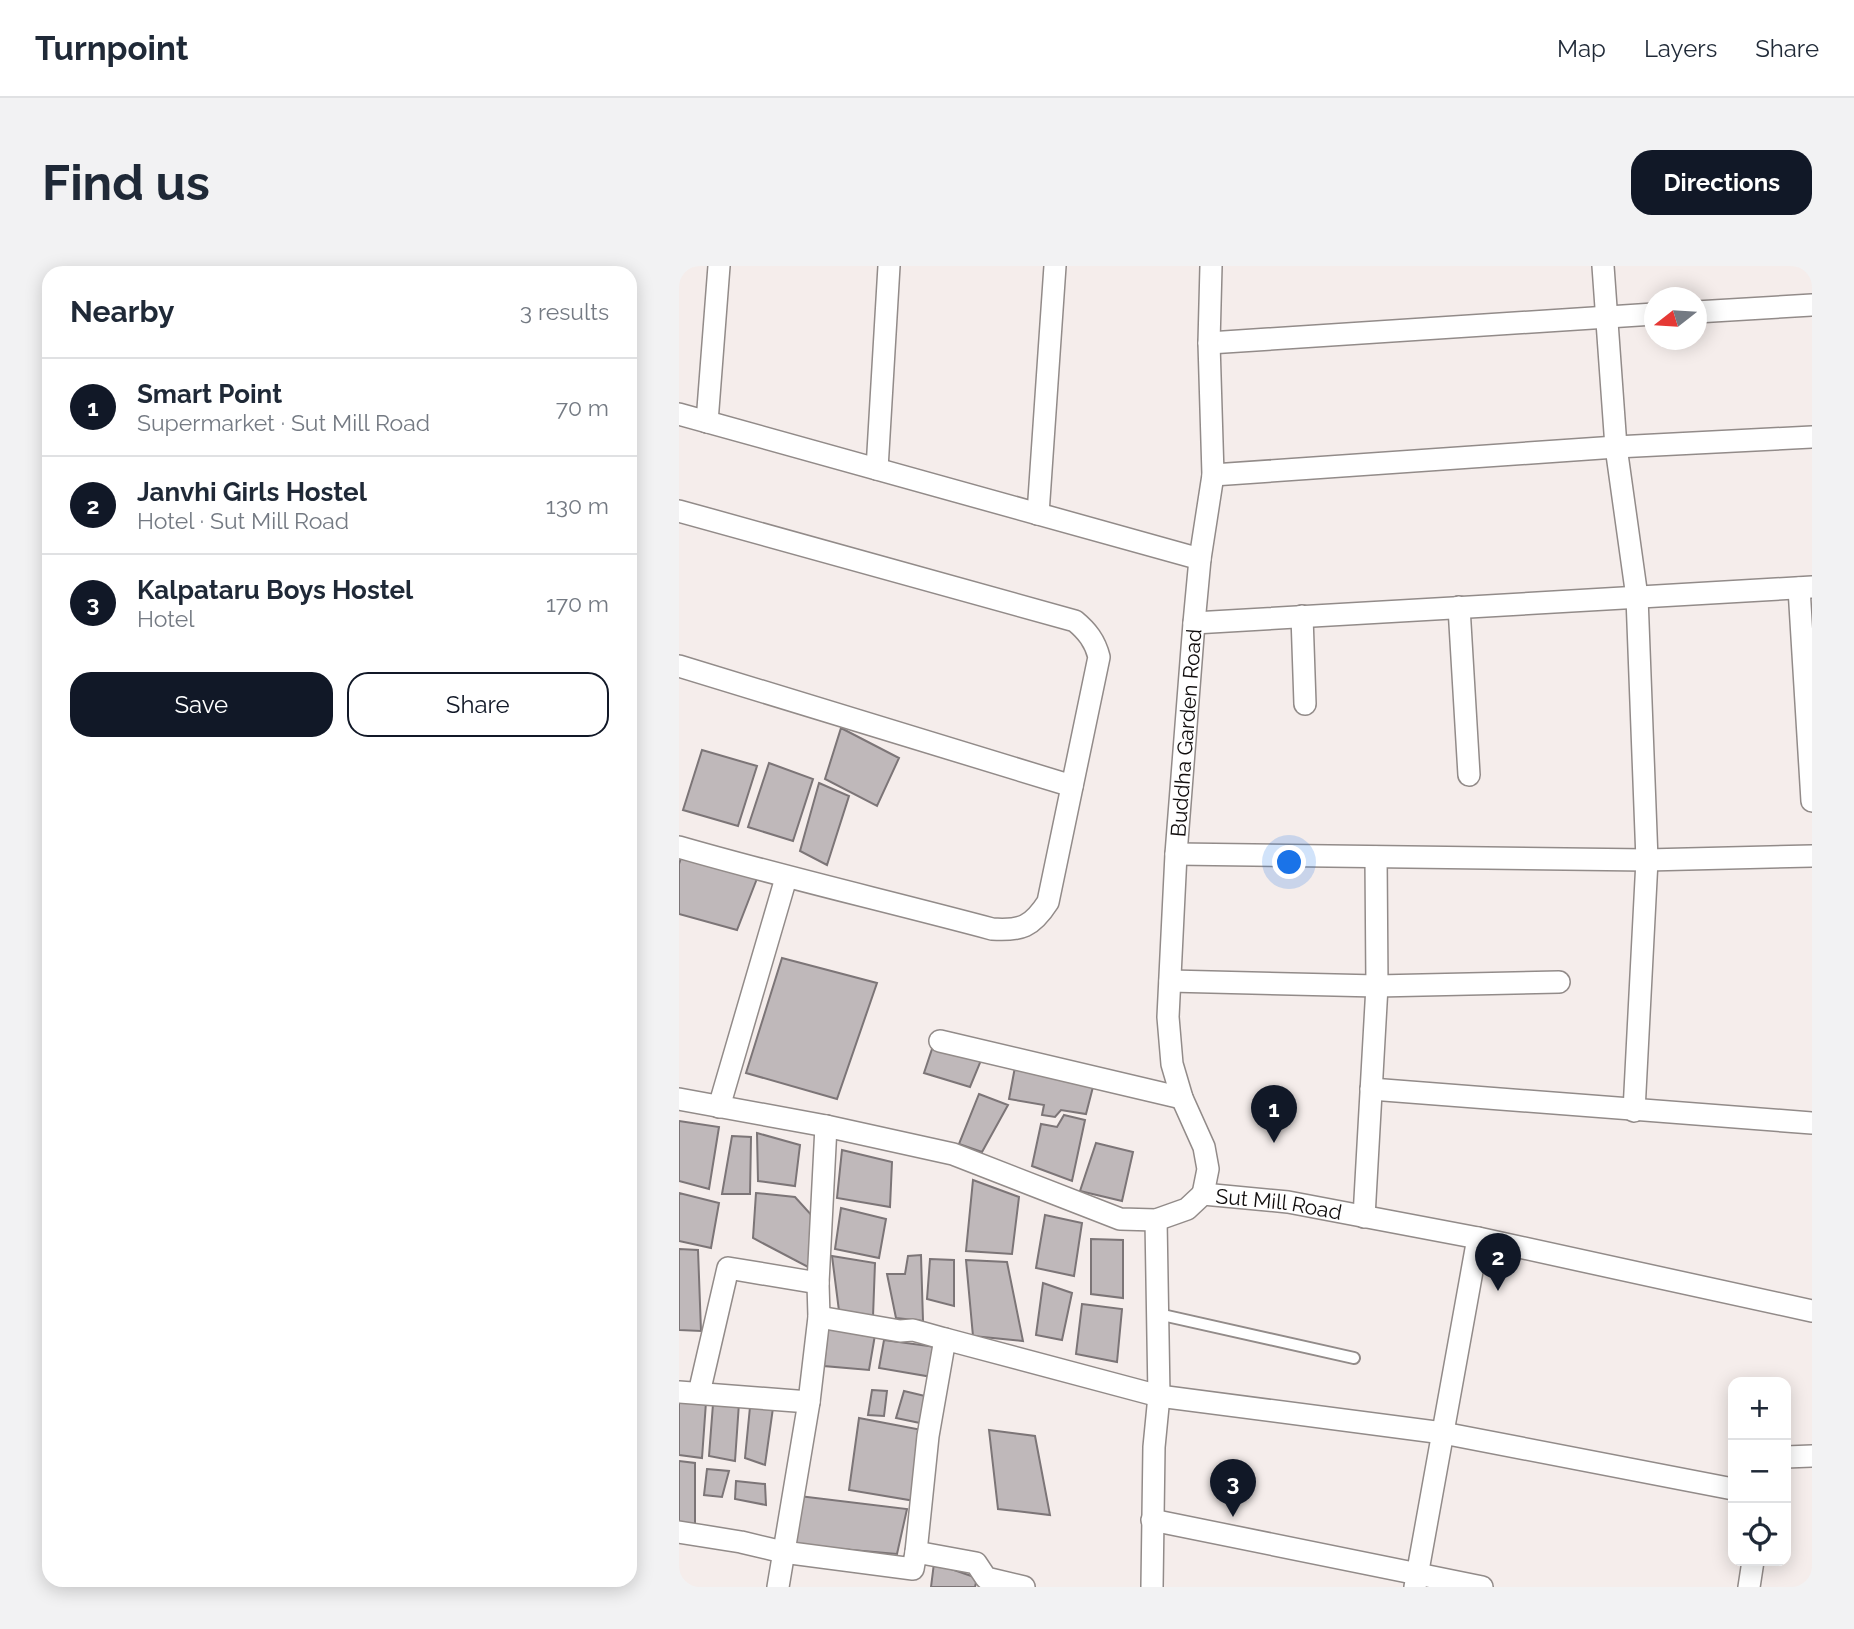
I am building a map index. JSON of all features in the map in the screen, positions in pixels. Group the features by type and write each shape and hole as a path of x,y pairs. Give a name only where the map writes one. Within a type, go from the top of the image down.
{"street":[{"path":"707,422 719,266"},
{"path":"877,469 890,266"},
{"path":"1038,514 1055,266"},
{"name":"Buddha Garden Road","path":"1203,1194 1208,1169 1204,1147 1182,1098 1172,1064 1168,1017 1176,854 1194,623 1200,559 1213,475 1209,343 1211,266"},
{"path":"1603,266 1616,447 1637,597 1647,860 1634,1111"},
{"path":"1707,311 1812,305"},
{"path":"1209,343 1644,315"},
{"path":"679,414 1200,559"},
{"path":"1213,475 1616,447 1812,437"},
{"path":"679,511 1075,621 1088,632 1099,657 1048,902 1038,918 1019,928 992,929 786,878 679,848"},
{"path":"1194,623 1805,588 1812,802"},
{"path":"1459,607 1469,775"},
{"path":"1302,616 1305,704"},
{"path":"679,666 1072,786"},
{"path":"1176,854 1647,860 1812,856"},
{"path":"1364,1217 1377,986 1376,857"},
{"path":"719,1107 786,878"},
{"path":"1170,981 1377,986 1559,982"},
{"path":"940,1041 1182,1098"},
{"path":"1371,1089 1812,1123"},
{"name":"Sut Mill Road","path":"679,1099 827,1126 953,1154 1120,1219 1156,1220 1187,1209 1203,1194 1288,1202 1478,1238 1812,1311"},
{"path":"778,1587 809,1402 819,1317 818,1283 827,1126"},
{"path":"1152,1587 1154,1447 1159,1396 1156,1220"},
{"path":"1416,1581 1478,1238"},
{"path":"809,1402 689,1393 728,1268 818,1283"},
{"path":"819,1317 900,1332 913,1330 1159,1396 1443,1433 1728,1488"},
{"path":"679,1532 783,1552 913,1569 928,1436 945,1339"},
{"path":"1791,1457 1812,1456"},
{"path":"1152,1520 1416,1581 1482,1587"},
{"path":"916,1552 976,1563 986,1578 1024,1587"},
{"path":"1750,1587 1752,1566"}],"lane":[{"path":"1158,1314 1354,1358"}],"building":[{"path":"841,728 899,758 877,806 825,779"},
{"path":"702,750 757,766 738,826 683,810"},
{"path":"769,763 813,779 793,841 748,827"},
{"path":"819,783 849,796 827,865 800,851"},
{"path":"682,855 758,876 737,930 679,914 679,864"},
{"path":"782,958 877,983 837,1099 746,1073"},
{"path":"934,1043 982,1058 970,1087 924,1073"},
{"path":"1015,1067 1094,1083 1086,1114 1061,1110 1055,1117 1042,1115 1044,1105 1009,1099"},
{"path":"979,1094 1008,1105 982,1152 959,1144"},
{"path":"1064,1115 1085,1120 1072,1181 1032,1166 1041,1124 1057,1127"},
{"path":"679,1121 719,1127 709,1189 679,1181"},
{"path":"757,1133 800,1145 795,1186 758,1181"},
{"path":"732,1136 751,1137 750,1194 722,1194"},
{"path":"1096,1143 1133,1152 1122,1201 1080,1191"},
{"path":"842,1150 892,1162 890,1207 837,1198"},
{"path":"973,1180 1019,1197 1012,1254 966,1251"},
{"path":"679,1193 719,1203 711,1248 679,1241"},
{"path":"756,1193 795,1197 815,1219 808,1267 753,1238"},
{"path":"841,1208 886,1219 879,1258 835,1249"},
{"path":"1045,1215 1082,1223 1074,1276 1036,1268"},
{"path":"1091,1239 1123,1240 1123,1298 1091,1294"},
{"path":"679,1249 698,1250 701,1331 679,1330"},
{"path":"921,1255 923,1321 896,1318 887,1274 905,1274 908,1256"},
{"path":"832,1256 875,1263 873,1317 839,1311"},
{"path":"930,1259 954,1260 954,1306 927,1299"},
{"path":"966,1260 1007,1262 1023,1341 973,1336"},
{"path":"1043,1283 1072,1293 1062,1340 1036,1335"},
{"path":"1082,1304 1122,1309 1117,1362 1076,1354"},
{"path":"828,1328 875,1335 869,1370 824,1366"},
{"path":"884,1340 936,1347 932,1377 879,1368"},
{"path":"872,1390 887,1391 884,1416 868,1415"},
{"path":"904,1391 925,1396 920,1423 896,1418"},
{"path":"679,1401 706,1402 702,1458 679,1455"},
{"path":"739,1403 735,1461 709,1456 713,1404"},
{"path":"750,1407 773,1408 765,1465 745,1458"},
{"path":"859,1418 922,1430 915,1501 849,1490"},
{"path":"989,1430 1035,1436 1050,1515 998,1509"},
{"path":"679,1461 695,1463 695,1524 679,1522"},
{"path":"707,1469 729,1471 722,1497 704,1495"},
{"path":"736,1481 765,1484 766,1505 735,1499"},
{"path":"799,1496 907,1509 897,1554 795,1545"},
{"path":"934,1563 977,1578 975,1587 931,1587"}],"place":[{"name":"Smart Point","path":"1274,1143"},
{"name":"Janvhi Girls Hostel","path":"1498,1291"},
{"name":"Kalpataru Boys Hostel","path":"1233,1517"}]}
